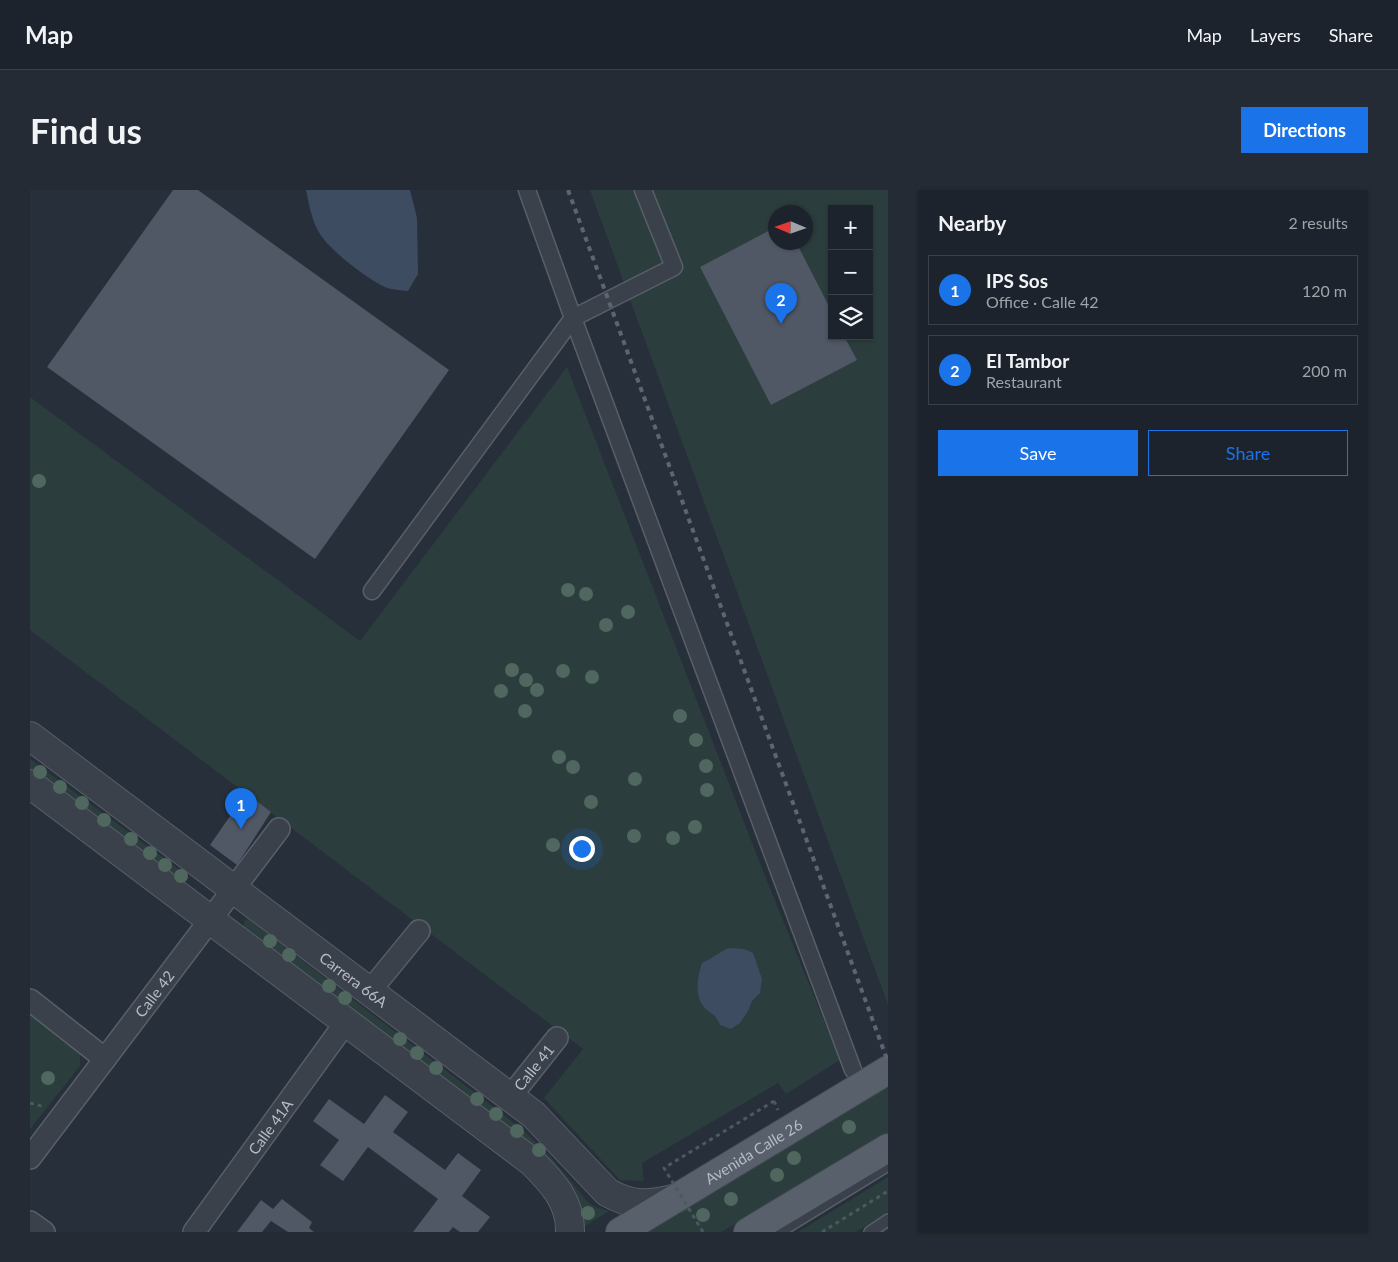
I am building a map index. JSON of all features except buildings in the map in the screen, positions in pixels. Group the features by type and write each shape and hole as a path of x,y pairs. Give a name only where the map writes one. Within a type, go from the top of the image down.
{"main road":[{"name":"Avenida Calle 26","path":"620,1232 888,1070"},
{"path":"748,1232 888,1148"}],"street":[{"path":"527,190 853,1070"},
{"path":"372,591 573,318 674,267 643,190"},
{"name":"Carrera 66A","path":"30,736 534,1115 606,1192 631,1203 655,1203 677,1198"},
{"path":"30,784 532,1162 557,1189 567,1207 570,1232"},
{"name":"Calle 42","path":"30,1158 279,829"},
{"path":"369,992 419,931"},
{"path":"30,1000 105,1059"},
{"name":"Calle 41A","path":"194,1232 346,1022"},
{"name":"Calle 41","path":"510,1097 557,1038"},
{"path":"30,1222 44,1232"}],"lane":[{"path":"779,1232 888,1164"},
{"path":"870,1232 888,1220"}],"path":[{"path":"703,1232 664,1168 774,1101 780,1113"},
{"path":"30,1103 50,1109"},
{"path":"822,1232 888,1191"}],"shaded area":[{"path":"590,190 888,190 888,1005"},
{"path":"567,367 763,871 840,1060 786,1094 778,1083 642,1163 644,1181 620,1180 544,1098 583,1049 30,630 30,397 360,641"},
{"path":"30,759 185,874 185,880 180,880 30,769"},
{"path":"248,919 522,1129 549,1155 589,1203 609,1211 579,1230 517,1137 244,927 244,921"},
{"path":"30,1012 80,1052 80,1066 30,1129"},
{"path":"888,1087 888,1133 732,1226 721,1232 642,1232 826,1125"},
{"path":"888,1177 888,1212 856,1232 798,1232"}],"water":[{"path":"306,190 410,190 417,218 418,274 408,291 390,289 377,283 350,264 332,248 320,234 315,224"},
{"path":"729,948 744,949 753,953 762,979 760,993 752,1001 740,1023 731,1029 720,1025 704,1007 698,991 699,973 702,963"}],"railway":[{"path":"568,190 888,1062"}],"place":[{"name":"El Tambor","path":"781,324"},
{"name":"IPS Sos","path":"241,829"}]}
